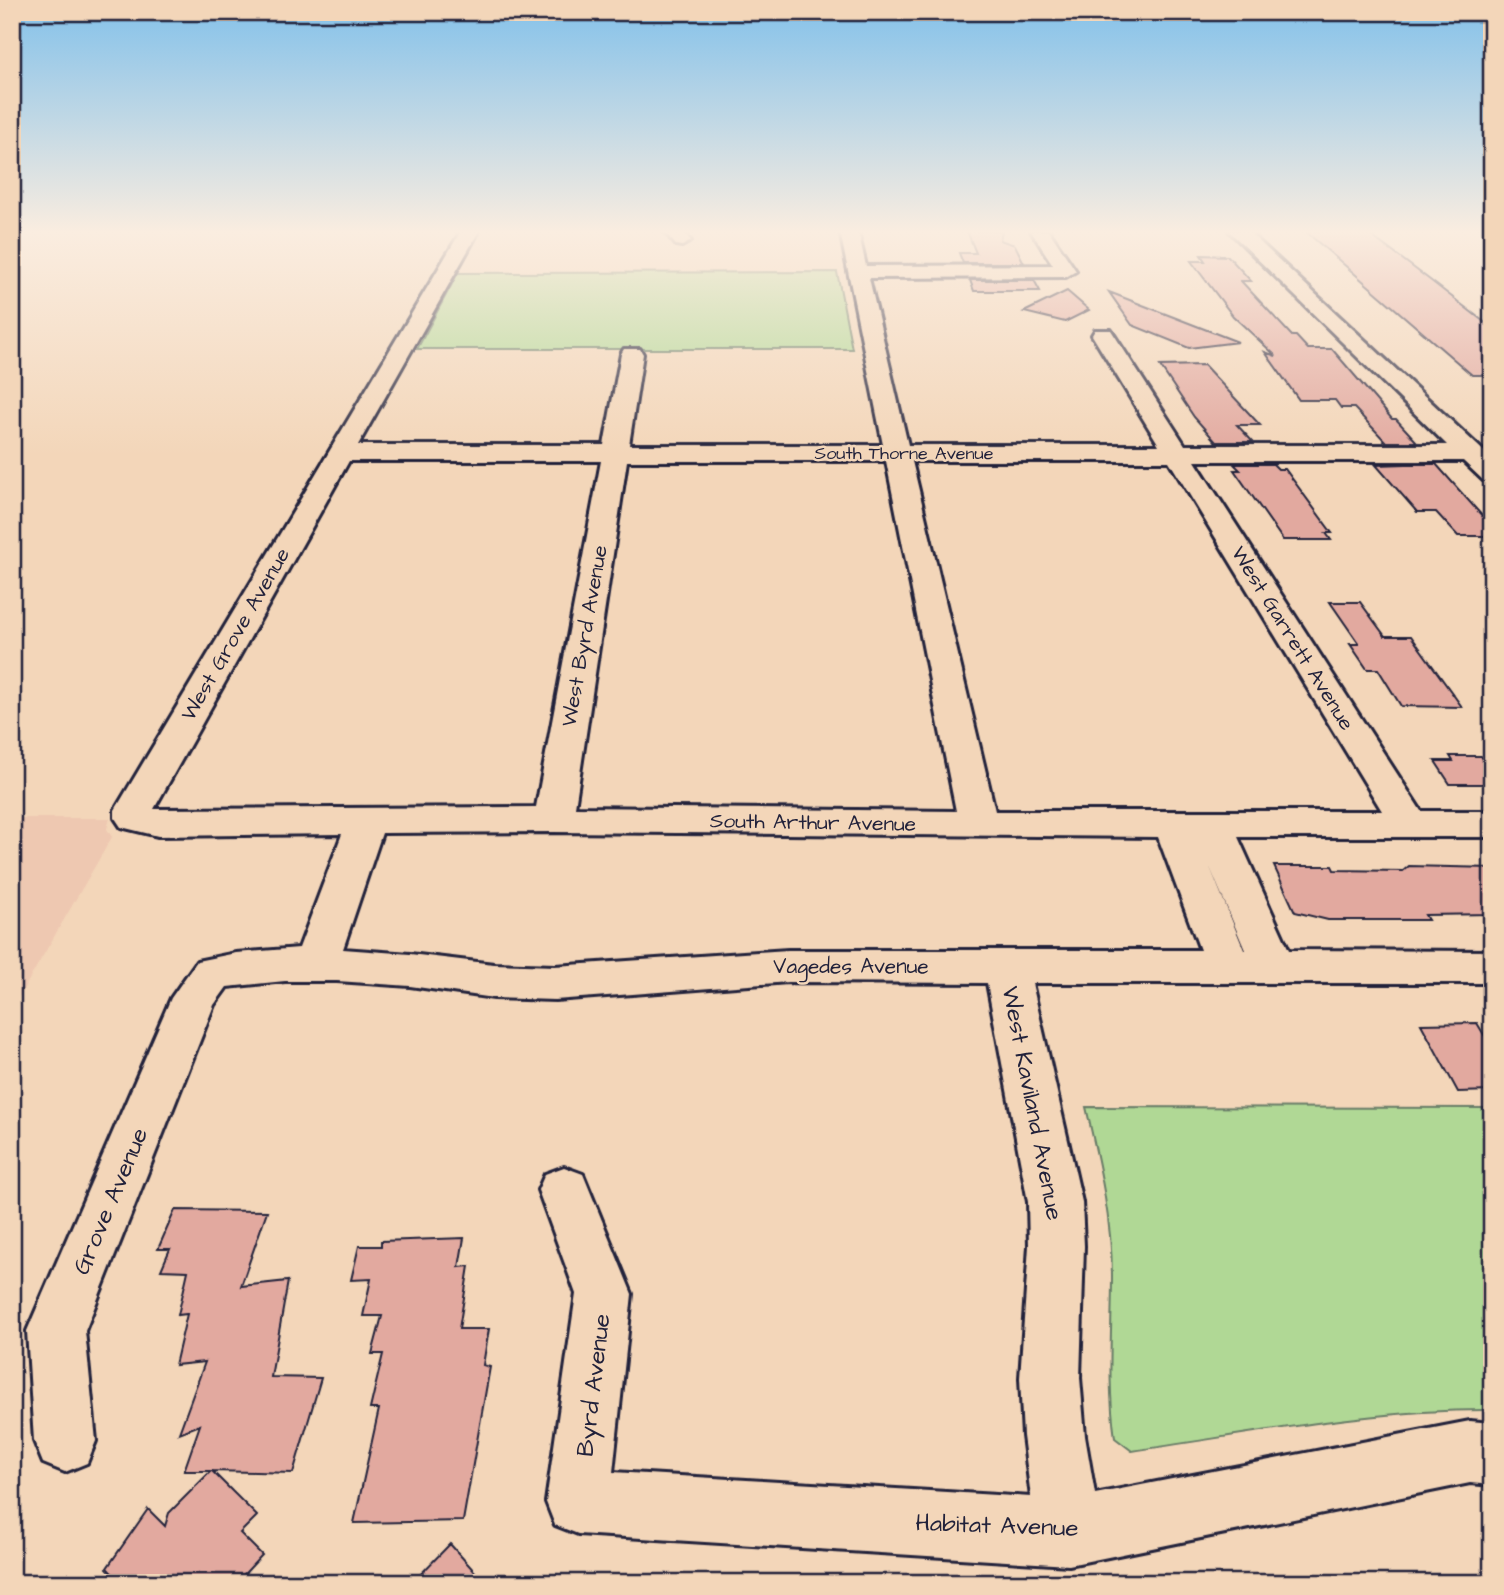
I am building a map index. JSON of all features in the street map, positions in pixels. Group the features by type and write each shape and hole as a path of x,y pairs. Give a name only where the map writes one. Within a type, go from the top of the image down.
{"street":[{"name":"West Grove Avenue","path":"135,818 134,810 139,800 426,305"},
{"path":"866,305 895,453 978,824"},
{"path":"1315,305 1492,474"},
{"name":"West Garrett Avenue","path":"1103,335 1409,824"},
{"name":"West Byrd Avenue","path":"553,819 632,354"},
{"name":"South Thorne Avenue","path":"340,453 1469,453"},
{"name":"South Arthur Avenue","path":"135,818 158,823 553,819 978,824 1492,824"},
{"path":"315,966 366,822"},
{"path":"1193,824 1229,968"},
{"path":"1193,824 1275,968"},
{"name":"Vagedes Avenue","path":"213,973 243,967 367,966 494,981 560,984 736,968 1492,967"},
{"name":"West Kaviland Avenue","path":"1006,966 1055,1202 1058,1238 1050,1376 1053,1436 1069,1532"},
{"name":"Grove Avenue","path":"65,1441 56,1331 194,999 213,973"},
{"name":"Byrd Avenue","path":"565,1190 604,1294 578,1502"},
{"name":"Habitat Avenue","path":"578,1502 1069,1532 1470,1452 1492,1454"}],"shaded area":[{"path":"12,818 110,818 107,829 112,837 12,1009"}],"green space":[{"path":"441,305 844,305 852,349 417,349"},
{"path":"1086,1107 1492,1108 1492,1410 1356,1418 1132,1451 1115,1438 1111,1377 1110,1233"}],"building":[{"path":"1037,305 1084,305 1089,310 1065,322 1024,312"},
{"path":"1118,305 1144,305 1238,342 1189,348 1132,325"},
{"path":"1225,305 1264,305 1308,349 1332,349 1392,419 1396,419 1417,442 1386,442 1354,408 1341,408 1335,400 1299,400 1265,352 1276,356"},
{"path":"1391,305 1463,305 1492,328 1492,375 1472,375"},
{"path":"1204,365 1260,425 1237,425 1253,442 1216,442 1194,417 1160,366"},
{"path":"1234,464 1273,464 1278,469 1285,469 1332,533 1326,533 1331,540 1283,540 1234,470 1240,470"},
{"path":"1436,464 1492,527 1492,536 1458,536 1436,512 1417,512 1376,465"},
{"path":"1330,602 1360,602 1385,636 1411,636 1462,707 1401,706 1378,669 1367,669 1350,644 1359,644"},
{"path":"1450,756 1481,756 1492,771 1492,784 1450,784 1435,761 1453,761"},
{"path":"1274,866 1332,866 1334,870 1403,871 1409,866 1492,868 1492,914 1425,915 1428,920 1328,920 1295,912"},
{"path":"1477,1023 1492,1048 1492,1091 1458,1092 1421,1024"},
{"path":"175,1210 267,1211 241,1286 288,1281 271,1377 321,1378 293,1473 212,1471 257,1516 240,1533 262,1555 236,1583 121,1583 107,1568 148,1509 165,1526 169,1513 211,1471 184,1471 200,1425 179,1433 205,1362 175,1365 187,1314 178,1315 188,1271 161,1270 170,1249 158,1249"},
{"path":"464,1238 459,1267 469,1266 459,1329 489,1329 483,1365 490,1367 463,1521 354,1523 379,1409 370,1409 383,1354 372,1354 382,1316 363,1316 371,1279 351,1280 359,1246 381,1246 381,1241"},
{"path":"450,1544 485,1583 412,1583"}]}
